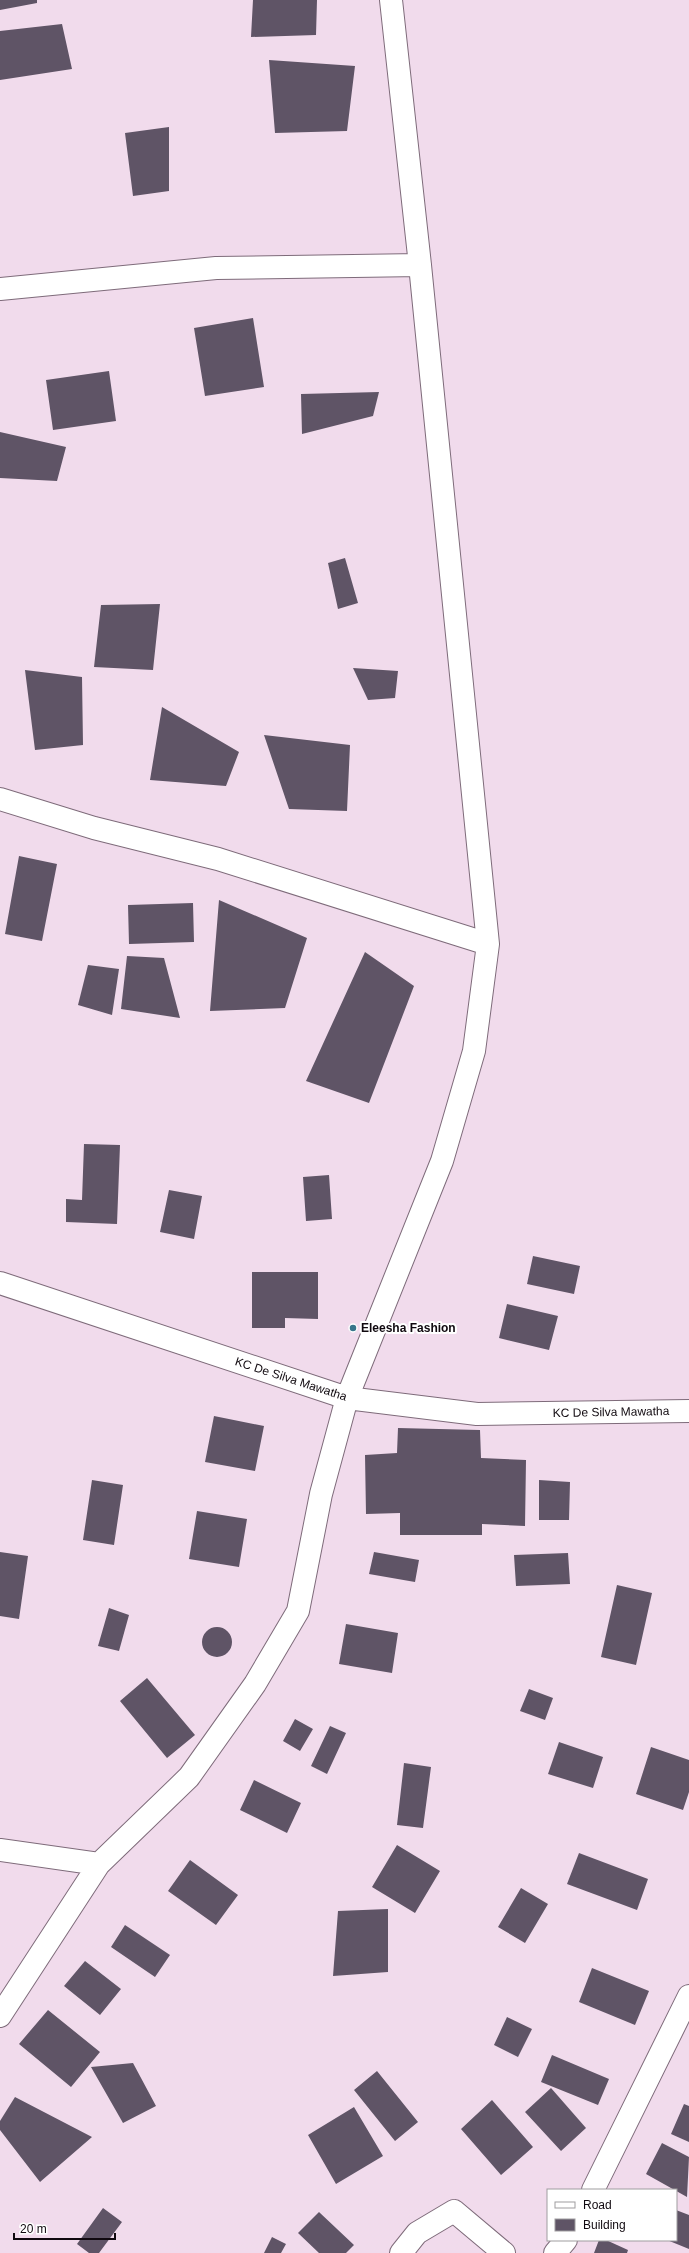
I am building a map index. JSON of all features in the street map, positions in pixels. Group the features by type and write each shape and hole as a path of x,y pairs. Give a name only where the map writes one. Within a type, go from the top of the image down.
{"street":[{"path":"0,2016 99,1864 189,1777 256,1684 298,1611 321,1494 347,1398 442,1161 474,1051 488,944 420,265 391,0"},
{"path":"0,289 216,268 420,265"},
{"path":"0,799 94,828 218,859 488,944"},
{"name":"KC De Silva Mawatha","path":"0,1283 347,1398 477,1414 689,1411"},
{"path":"0,1850 99,1864"},
{"path":"593,2189 689,1996"},
{"path":"401,2253 416,2233 454,2211 504,2253"},
{"path":"555,2253 565,2241"}],"building":[{"path":"0,0 37,0 37,3 0,10"},
{"path":"253,0 317,0 316,35 251,37"},
{"path":"62,24 72,69 0,80 0,31"},
{"path":"269,60 355,66 347,131 275,133"},
{"path":"169,127 169,191 133,196 125,133"},
{"path":"253,318 264,387 205,396 194,328"},
{"path":"109,371 116,421 53,430 46,380"},
{"path":"379,392 373,416 302,434 301,394"},
{"path":"0,432 66,447 57,481 0,478"},
{"path":"345,558 358,603 338,609 328,563"},
{"path":"160,604 153,670 94,667 101,605"},
{"path":"353,668 398,671 395,698 368,700"},
{"path":"25,670 82,677 83,745 35,750"},
{"path":"162,707 239,752 226,786 150,780"},
{"path":"264,735 350,745 347,811 289,809"},
{"path":"19,856 57,864 42,941 5,934"},
{"path":"219,900 307,938 285,1008 210,1011"},
{"path":"193,903 194,942 129,944 128,905"},
{"path":"365,952 414,986 369,1103 306,1081"},
{"path":"127,956 164,958 180,1018 121,1009"},
{"path":"88,965 119,969 112,1015 78,1005"},
{"path":"84,1144 120,1145 117,1224 66,1222 66,1199 82,1200"},
{"path":"329,1175 332,1219 306,1221 303,1177"},
{"path":"169,1190 202,1196 194,1239 160,1232"},
{"path":"533,1256 580,1266 574,1294 527,1284"},
{"path":"252,1272 318,1272 318,1319 285,1318 285,1328 252,1328"},
{"path":"507,1304 558,1316 549,1350 499,1338"},
{"path":"214,1416 264,1426 255,1471 205,1462"},
{"path":"398,1428 480,1430 481,1458 526,1460 525,1526 482,1524 482,1535 400,1535 400,1513 366,1514 365,1455 397,1453"},
{"path":"92,1480 123,1485 114,1545 83,1540"},
{"path":"539,1480 570,1482 569,1520 539,1520"},
{"path":"197,1511 247,1519 239,1567 189,1559"},
{"path":"0,1552 28,1556 19,1619 0,1616"},
{"path":"374,1552 419,1560 415,1582 369,1574"},
{"path":"568,1553 570,1584 516,1586 514,1555"},
{"path":"617,1585 652,1593 636,1665 601,1657"},
{"path":"109,1608 129,1615 119,1651 98,1646"},
{"path":"346,1624 398,1633 392,1673 339,1664"},
{"path":"217,1627 228,1631 232,1642 228,1653 217,1657 206,1653 202,1642 206,1631"},
{"path":"147,1678 195,1735 167,1758 120,1701"},
{"path":"529,1689 553,1698 545,1720 520,1711"},
{"path":"295,1719 313,1729 300,1751 283,1741"},
{"path":"330,1726 346,1733 327,1774 311,1766"},
{"path":"559,1742 603,1757 593,1788 548,1774"},
{"path":"651,1747 689,1760 689,1792 683,1810 636,1794"},
{"path":"404,1763 431,1767 423,1828 397,1825"},
{"path":"254,1780 301,1803 287,1833 240,1810"},
{"path":"397,1845 440,1871 415,1913 372,1887"},
{"path":"579,1853 648,1879 637,1910 567,1884"},
{"path":"190,1860 238,1895 216,1925 168,1891"},
{"path":"521,1888 548,1904 525,1943 498,1927"},
{"path":"388,1909 388,1972 333,1976 338,1911"},
{"path":"125,1925 170,1955 155,1977 111,1947"},
{"path":"85,1961 121,1989 100,2015 64,1986"},
{"path":"592,1968 649,1991 635,2025 579,2002"},
{"path":"48,2010 100,2052 71,2087 19,2044"},
{"path":"507,2017 532,2029 518,2057 494,2045"},
{"path":"552,2055 609,2079 598,2105 541,2082"},
{"path":"133,2063 156,2106 123,2123 91,2067"},
{"path":"377,2071 418,2122 395,2141 354,2090"},
{"path":"551,2088 586,2128 561,2151 525,2112"},
{"path":"15,2097 92,2137 40,2182 0,2130 0,2121"},
{"path":"492,2100 533,2147 501,2175 461,2129"},
{"path":"684,2104 689,2106 689,2142 671,2134"},
{"path":"354,2107 383,2156 336,2184 308,2135"},
{"path":"662,2143 689,2157 687,2197 677,2191 677,2189 673,2189 646,2174"},
{"path":"103,2208 122,2222 99,2253 89,2253 77,2244"},
{"path":"677,2210 689,2215 689,2249 669,2241 677,2241"},
{"path":"319,2212 354,2245 346,2253 319,2253 298,2233"},
{"path":"272,2237 286,2244 281,2253 264,2253"},
{"path":"599,2241 608,2241 628,2250 627,2253 594,2253"}],"place":[{"name":"Eleesha Fashion","path":"353,1328"}]}
